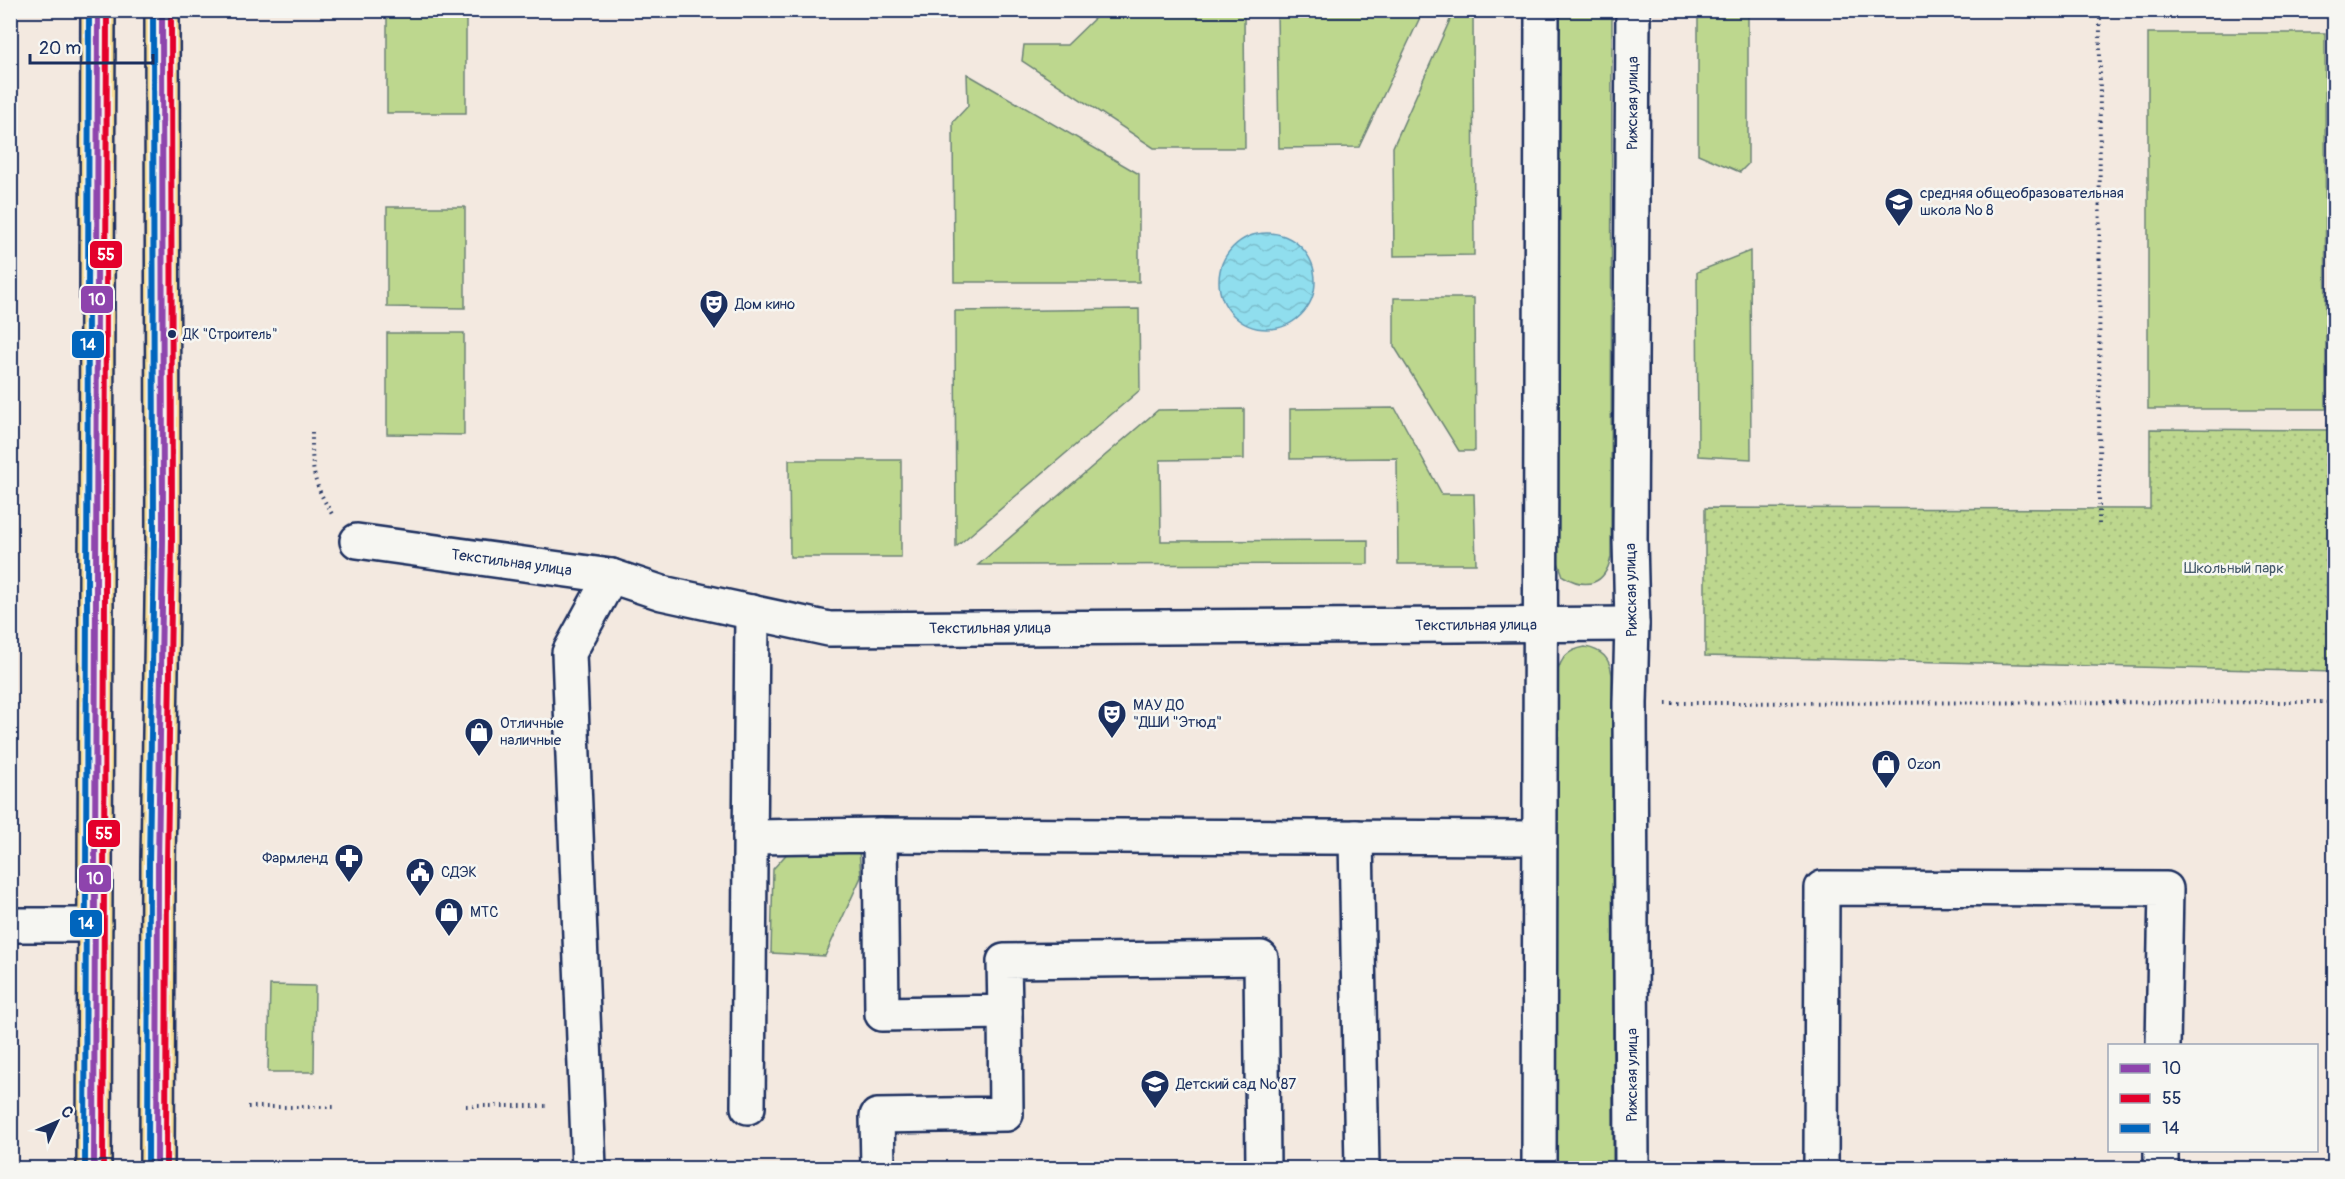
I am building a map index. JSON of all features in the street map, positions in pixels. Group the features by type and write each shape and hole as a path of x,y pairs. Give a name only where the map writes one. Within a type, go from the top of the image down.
{"main road":[{"path":"94,1168 98,10"},
{"path":"157,1168 158,864 163,540 162,10"}],"street":[{"path":"1539,1168 1542,10"},
{"name":"Рижская улица","path":"1632,1168 1630,527 1633,10"},
{"name":"Текстильная улица","path":"357,541 611,576 662,593 829,628 1632,624"},
{"path":"589,1168 569,653 611,576"},
{"path":"748,1107 752,612"},
{"path":"750,837 879,835 1539,838"},
{"path":"879,835 882,1014 1005,1012"},
{"path":"1356,837 1362,1168"},
{"path":"1821,1168 1822,888 2166,889 2163,1044"},
{"path":"10,926 95,925"},
{"path":"878,1168 877,1116 1006,1114 1004,961 1261,958 1263,1168"},
{"path":"2161,1152 2161,1168"}],"path":[{"path":"2099,524 2100,10"},
{"path":"10,278 19,278"},
{"path":"312,432 312,465 318,491 335,518 357,541"},
{"path":"1630,703 2334,702"},
{"path":"2334,745 2330,749 2334,932"},
{"path":"466,1106 587,1106"},
{"path":"248,1107 338,1107"}],"green space":[{"path":"2146,10 2334,10 2334,13 2146,13"},
{"path":"387,11 466,11 466,113 387,113"},
{"path":"1102,11 1244,11 1245,148 1154,148 1022,61 1024,45 1067,45"},
{"path":"1277,11 1423,11 1359,147 1279,148"},
{"path":"1454,11 1473,11 1474,255 1394,256 1393,147"},
{"path":"1556,11 1612,11 1611,557 1604,574 1587,584 1563,576 1556,556"},
{"path":"1698,11 1748,11 1748,164 1740,172 1698,154"},
{"path":"2148,33 2325,33 2326,409 2148,409"},
{"path":"967,74 1139,174 1139,282 954,282 953,122 968,106"},
{"path":"387,207 465,207 465,308 387,307"},
{"path":"1750,251 1751,459 1698,456 1697,272"},
{"path":"1394,298 1474,298 1475,451 1459,451 1394,346"},
{"path":"1139,309 1140,390 956,547 955,311"},
{"path":"387,333 464,333 464,435 387,434"},
{"path":"1395,408 1442,494 1474,494 1476,564 1398,564 1397,458 1290,459 1290,409"},
{"path":"1244,409 1244,459 1160,460 1161,541 1368,540 1368,564 978,565 1158,410"},
{"name":"Школьный парк","path":"2150,429 2334,430 2334,672 1705,656 1705,508 2150,509"},
{"path":"789,460 901,460 901,557 790,557"},
{"path":"1585,647 1596,650 1607,659 1612,675 1613,1168 1557,1168 1557,674 1566,655"},
{"path":"793,847 859,849 861,877 825,956 771,953 773,869"},
{"path":"270,985 315,986 314,1072 268,1072"}],"water":[{"path":"1267,233 1285,237 1301,247 1311,263 1315,281 1311,299 1301,315 1285,325 1267,329 1249,325 1233,315 1223,299 1219,281 1223,263 1233,247 1249,237"}],"transit line":[{"name":"14","path":"85,1168 89,10"},
{"name":"10","path":"94,1168 98,10"},
{"name":"55","path":"103,1168 107,10"},
{"name":"14","path":"148,1168 149,864 154,540 153,10"},
{"name":"10","path":"157,1168 158,864 163,540 162,10"},
{"name":"55","path":"166,1168 167,864 172,540 171,10"}],"place":[{"name":"средняя общеобразовательная школа № 8","path":"1899,228"},
{"name":"Дом кино","path":"714,330"},
{"name":"ДК \"Строитель\"","path":"172,334"},
{"name":"МАУ ДО \"ДШИ \"Этюд\"","path":"1112,740"},
{"name":"Отличные наличные","path":"479,758"},
{"name":"Ozon","path":"1886,790"},
{"name":"Фармленд","path":"349,884"},
{"name":"СДЭК","path":"420,898"},
{"name":"МТС","path":"449,938"},
{"name":"Детский сад № 87","path":"1155,1110"}]}
